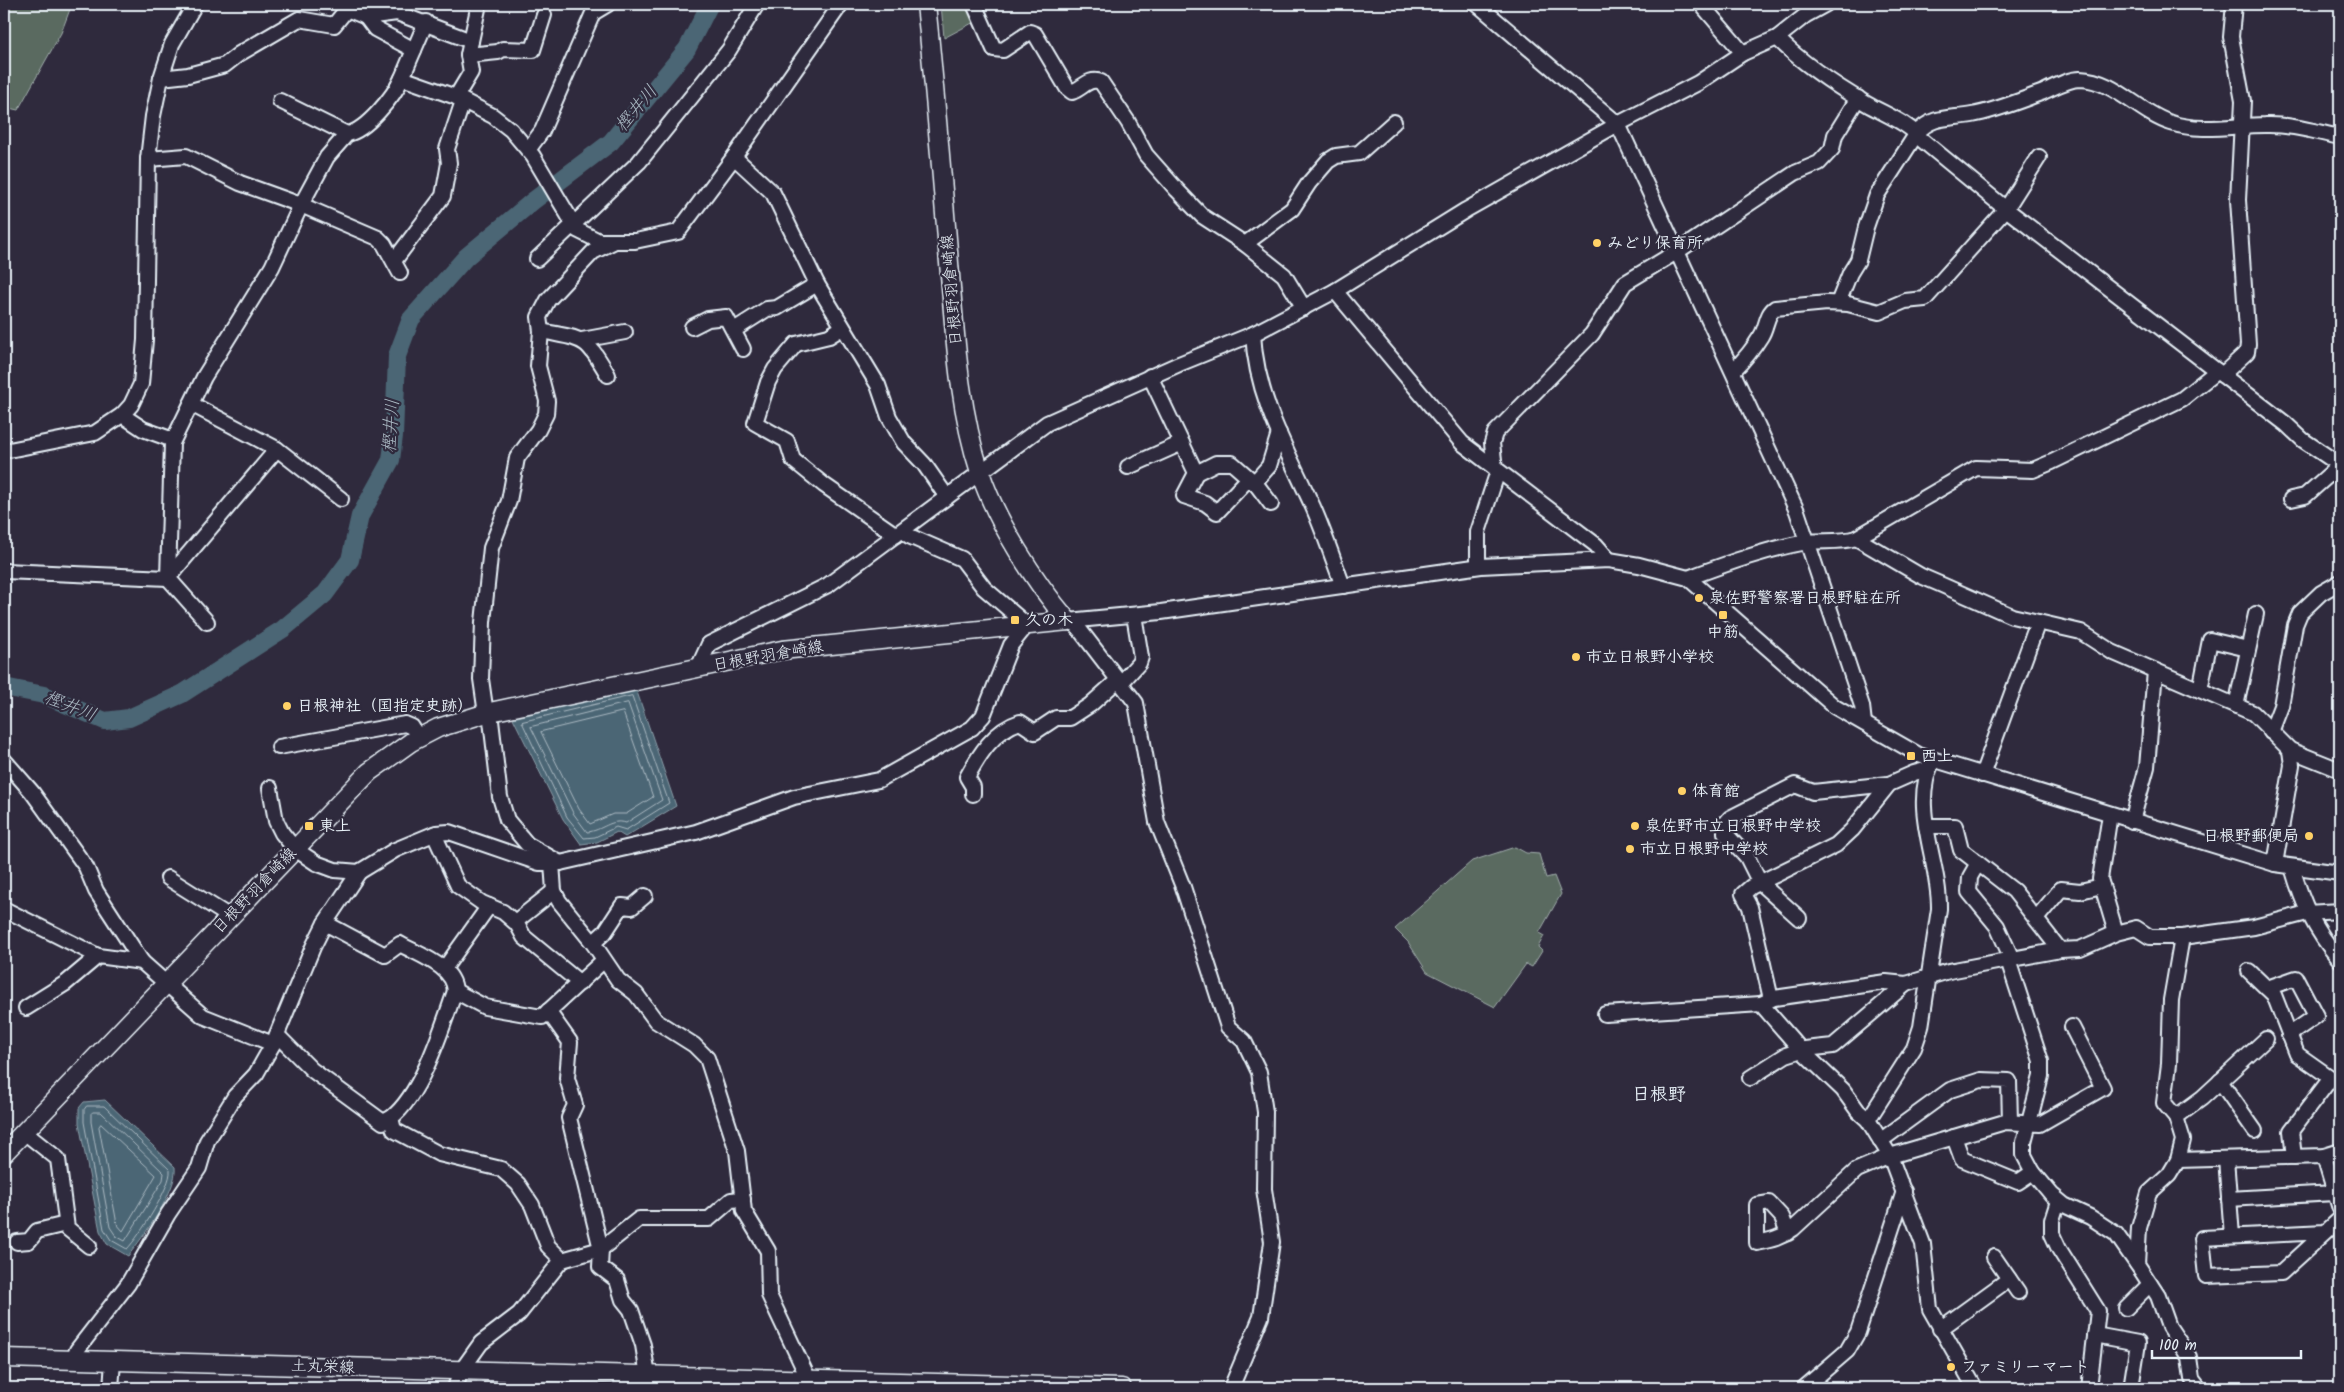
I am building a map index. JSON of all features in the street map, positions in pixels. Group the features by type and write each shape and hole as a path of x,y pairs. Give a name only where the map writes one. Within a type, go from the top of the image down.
{"main road":[{"name":"日根野羽倉崎線","path":"926,4 963,400 980,472 1006,529 1032,574 1070,621"},
{"name":"日根野羽倉崎線","path":"4,1153 369,772 418,738 438,728 488,713 782,650 1070,621"},
{"name":"土丸栄線","path":"4,1358 1122,1388"}],"street":[{"path":"4,451 95,433 122,415 131,405 141,384 145,340 148,159 153,116 161,78 172,44 194,4"},
{"path":"148,159 186,156 240,183 301,205 378,238 397,267 442,196 448,163 447,149 460,99 471,72 470,48 479,4"},
{"path":"528,150 542,131 593,13 608,4"},
{"path":"536,259 639,162 729,50 757,4"},
{"path":"402,78 460,99 493,116 511,130 528,150 577,230 599,241 635,241 678,232 734,157 841,4"},
{"path":"974,4 994,49 1004,50 1030,32 1035,34 1067,88 1072,92 1080,89 1090,80 1095,79 1101,82 1128,122 1146,155 1177,190 1202,216 1245,244 1284,275 1304,308"},
{"path":"1477,4 1618,124 1797,511 1862,706 1864,722"},
{"path":"1701,4 1743,53"},
{"path":"698,668 709,644 828,585 1047,423 1150,376 1253,334 1304,308 1466,210 1618,124 1698,83 1743,53 1777,38 1812,7 1826,4"},
{"path":"1688,578 1743,558 1807,542 1846,541 1856,538 1976,468 2033,470 2182,399 2247,352 2238,200 2243,126 2242,101 2231,37 2234,4"},
{"path":"161,78 188,75 225,65 299,19 334,25 347,9 366,17 397,12 426,22 470,48 498,52 503,49 533,50 544,15"},
{"path":"366,17 374,29 414,50"},
{"path":"207,622 168,578 173,440 227,337 254,299 272,267 301,205 327,158 347,134 356,132 386,103 396,90 426,22"},
{"path":"1777,38 1828,79 1917,133 2006,209 2286,424 2303,440 2340,465 2305,496 2291,499"},
{"path":"1838,303 1850,273 1858,260 1866,228 1878,195 1917,133 1923,126 1932,121 1946,117 1974,115 2078,79 2102,84 2145,112 2173,124 2194,128 2288,126 2340,137"},
{"path":"1478,566 1478,532 1497,470 1492,443 1495,433 1592,334 1625,283 1678,251 1795,173 1820,163 1832,149 1835,135 1858,98"},
{"path":"280,101 347,134"},
{"path":"1245,244 1292,209 1309,182 1328,161 1336,156 1359,153 1394,122"},
{"path":"734,157 773,193 817,284 878,385 889,417 904,443 924,464 947,497"},
{"path":"1733,372 1760,338 1766,327 1768,316 1775,308 1838,303 1879,312 1905,301 1925,298 2006,209 2039,157"},
{"path":"556,863 527,844 507,820 500,798 481,678 483,622 491,548 509,501 512,474 517,458 546,414 547,401 538,366 541,331 539,317 548,300 593,252 616,241"},
{"path":"734,330 767,309 777,308 817,284"},
{"path":"1335,291 1462,443 1596,545 1609,560"},
{"path":"692,327 708,319 726,317 744,349"},
{"path":"73,1361 77,1350 128,1284 168,1214 199,1168 207,1140 235,1096 256,1074 275,1039 312,947 325,923 359,872 395,850 434,834 449,832 539,863 556,863 696,832 794,796 879,780 972,728 983,716 1011,645 1027,625 984,588 962,559 900,533 824,485 793,460 787,441 756,423 768,382 775,369 796,344 830,336 842,328"},
{"path":"541,331 582,340 625,332"},
{"path":"1253,334 1255,363 1279,433 1314,509 1343,586"},
{"path":"582,340 593,349 608,375"},
{"path":"1150,376 1196,473"},
{"path":"191,404 278,449 341,498"},
{"path":"122,415 143,430 173,440"},
{"path":"1270,504 1251,480 1232,463 1216,463 1196,473 1184,496 1205,504 1217,512 1251,480 1269,466 1279,433"},
{"path":"1128,467 1182,443"},
{"path":"168,578 278,449"},
{"path":"1856,538 1920,576 2012,616 2081,632 2112,652 2253,713 2290,750 2340,770"},
{"path":"1070,621 1134,615 1478,566 1609,560 1639,564 1688,578 1835,708 1864,722 1931,764 1982,775 2274,864 2340,873"},
{"path":"4,571 168,578"},
{"path":"2271,732 2281,706 2295,625 2300,613 2321,593 2340,582"},
{"path":"2236,706 2256,614"},
{"path":"973,794 973,787 966,777 979,756 1000,732 1020,722 1035,732 1056,718 1070,718 1119,682 1139,663 1141,657 1134,615"},
{"path":"1070,621 1136,703 1158,822 1182,886 1228,1028 1244,1041 1259,1072 1265,1112 1264,1189 1272,1242 1261,1317 1232,1388"},
{"path":"1982,775 2038,622"},
{"path":"2200,690 2210,640 2248,648"},
{"path":"2132,820 2146,767 2155,671"},
{"path":"983,716 1000,732"},
{"path":"280,747 405,724 412,727 418,738"},
{"path":"2274,864 2292,765 2290,750"},
{"path":"4,760 32,792 86,866 96,891 142,962 203,1016 275,1039 312,1070 383,1122 402,1109 432,1054 455,991 454,982 444,969 400,944 385,955 325,923"},
{"path":"1799,918 1760,883 1747,858 1725,833 1725,824 1730,818 1795,785 1813,792 1889,784 1931,764"},
{"path":"1868,1120 1914,1048 1920,1027 1939,894 1924,816 1931,764"},
{"path":"1889,784 1852,830 1836,845 1760,883 1743,894 1750,907 1766,1002 1800,1050 1843,1090 1858,1111 1868,1120 1890,1156 1924,1244 1930,1309 1975,1388"},
{"path":"270,788 276,821 295,849 316,863 334,870 359,872"},
{"path":"2110,814 2100,879 2116,933"},
{"path":"1926,826 1954,826 1961,850 2014,891 2060,950"},
{"path":"434,834 458,886 489,906 503,912 515,922 524,937 580,983"},
{"path":"556,863 554,891 558,901 593,943 618,980 636,994 656,1021 694,1045 706,1058 737,1151 744,1211 768,1251 769,1295 809,1380"},
{"path":"1978,863 1970,877 1969,892 1997,926 2010,960 2041,1061 2041,1076 2024,1142 2024,1155 2033,1172 2058,1201 2116,1234 2158,1296 2169,1327 2189,1358 2192,1379 2199,1388"},
{"path":"2292,867 2307,913 2322,938 2340,960"},
{"path":"168,878 230,917"},
{"path":"2036,919 2061,889 2080,891 2102,886"},
{"path":"515,922 554,891"},
{"path":"593,943 605,932 622,906 632,907 645,896"},
{"path":"444,969 489,906"},
{"path":"4,909 98,956 142,962"},
{"path":"1605,1014 1766,1002 1886,982 1906,984 1949,971 2060,950 2080,949 2116,933 2136,928 2150,937 2182,937 2254,928 2307,913 2340,911"},
{"path":"2136,1264 2139,1228 2149,1193 2168,1175 2178,1160 2183,1140 2176,1117 2164,1102 2169,1064 2171,1000 2182,937"},
{"path":"26,1008 66,983 98,956"},
{"path":"455,991 485,1007 542,1017 604,961"},
{"path":"2248,971 2274,996 2297,1054 2331,1078 2291,1131 2294,1157"},
{"path":"2267,988 2296,978 2316,1016 2289,1035"},
{"path":"1750,1078 1786,1055 1800,1050 1833,1046 1906,984"},
{"path":"548,1011 570,1042 567,1078 575,1105 569,1118 602,1249 600,1267 616,1280 624,1300 631,1310 643,1344 648,1376"},
{"path":"1788,1233 1857,1170 1890,1156 2010,1122 2040,1124 2103,1088 2072,1027"},
{"path":"2176,1117 2220,1081 2266,1039"},
{"path":"1880,1141 1950,1090 1981,1080 2010,1080 2010,1122"},
{"path":"2220,1081 2255,1131"},
{"path":"391,1118 394,1130 439,1154 488,1164 501,1169 518,1184 532,1205 548,1246 562,1260"},
{"path":"24,1132 58,1159 66,1228 89,1246"},
{"path":"1954,1137 1962,1159 2018,1182 2033,1172"},
{"path":"2178,1160 2324,1156 2340,1151"},
{"path":"2324,1156 2340,1209"},
{"path":"2226,1159 2232,1236"},
{"path":"1804,1388 1847,1350 1858,1332 1904,1191"},
{"path":"2229,1199 2335,1193"},
{"path":"455,1388 461,1371 481,1343 519,1314 562,1260 602,1249 638,1219 709,1219 731,1200 743,1199"},
{"path":"2058,1201 2052,1220 2052,1234 2059,1249 2098,1311 2089,1388"},
{"path":"2326,1232 2202,1238 2206,1276 2281,1272 2326,1232 2340,1219"},
{"path":"17,1242 29,1241 37,1231 66,1224"},
{"path":"1994,1257 2018,1292"},
{"path":"1940,1329 2009,1279"},
{"path":"2126,1308 2150,1284"},
{"path":"2096,1335 2138,1343 2131,1388"},
{"path":"111,1388 113,1362"}],"green space":[{"path":"4,4 72,4 61,33 18,110 4,107"},
{"path":"941,4 972,4 978,20 944,38"},
{"path":"1515,847 1526,853 1539,854 1546,878 1554,876 1561,894 1539,933 1544,936 1538,947 1542,951 1532,967 1526,964 1495,1007 1427,972 1408,942 1395,929 1472,861"}],"water":[{"path":"636,689 676,806 625,837 617,832 597,842 581,844 563,819 513,718"},
{"path":"105,1100 175,1167 171,1188 165,1200 150,1226 128,1256 107,1244 100,1231 79,1123 79,1108 84,1102"}],"waterway":[{"name":"樫井川","path":"4,687 44,695 105,721 129,718 182,694 283,629 325,594 350,560 360,516 391,460 394,436 397,356 411,319 466,257 533,201 611,142 687,49 710,4"}],"place":[{"name":"みどり保育所","path":"1597,243"},
{"name":"泉佐野警察署日根野駐在所","path":"1699,598"},
{"name":"中筋","path":"1723,615"},
{"name":"久の木","path":"1015,620"},
{"name":"市立日根野小学校","path":"1576,657"},
{"name":"日根神社（国指定史跡）","path":"287,706"},
{"name":"西上","path":"1911,756"},
{"name":"体育館","path":"1682,791"},
{"name":"東上","path":"309,826"},
{"name":"泉佐野市立日根野中学校","path":"1635,826"},
{"name":"日根野郵便局","path":"2309,836"},
{"name":"市立日根野中学校","path":"1630,849"},
{"name":"ファミリーマート","path":"1951,1367"}],"district":[{"name":"日根野","path":"1659,1095"}]}
